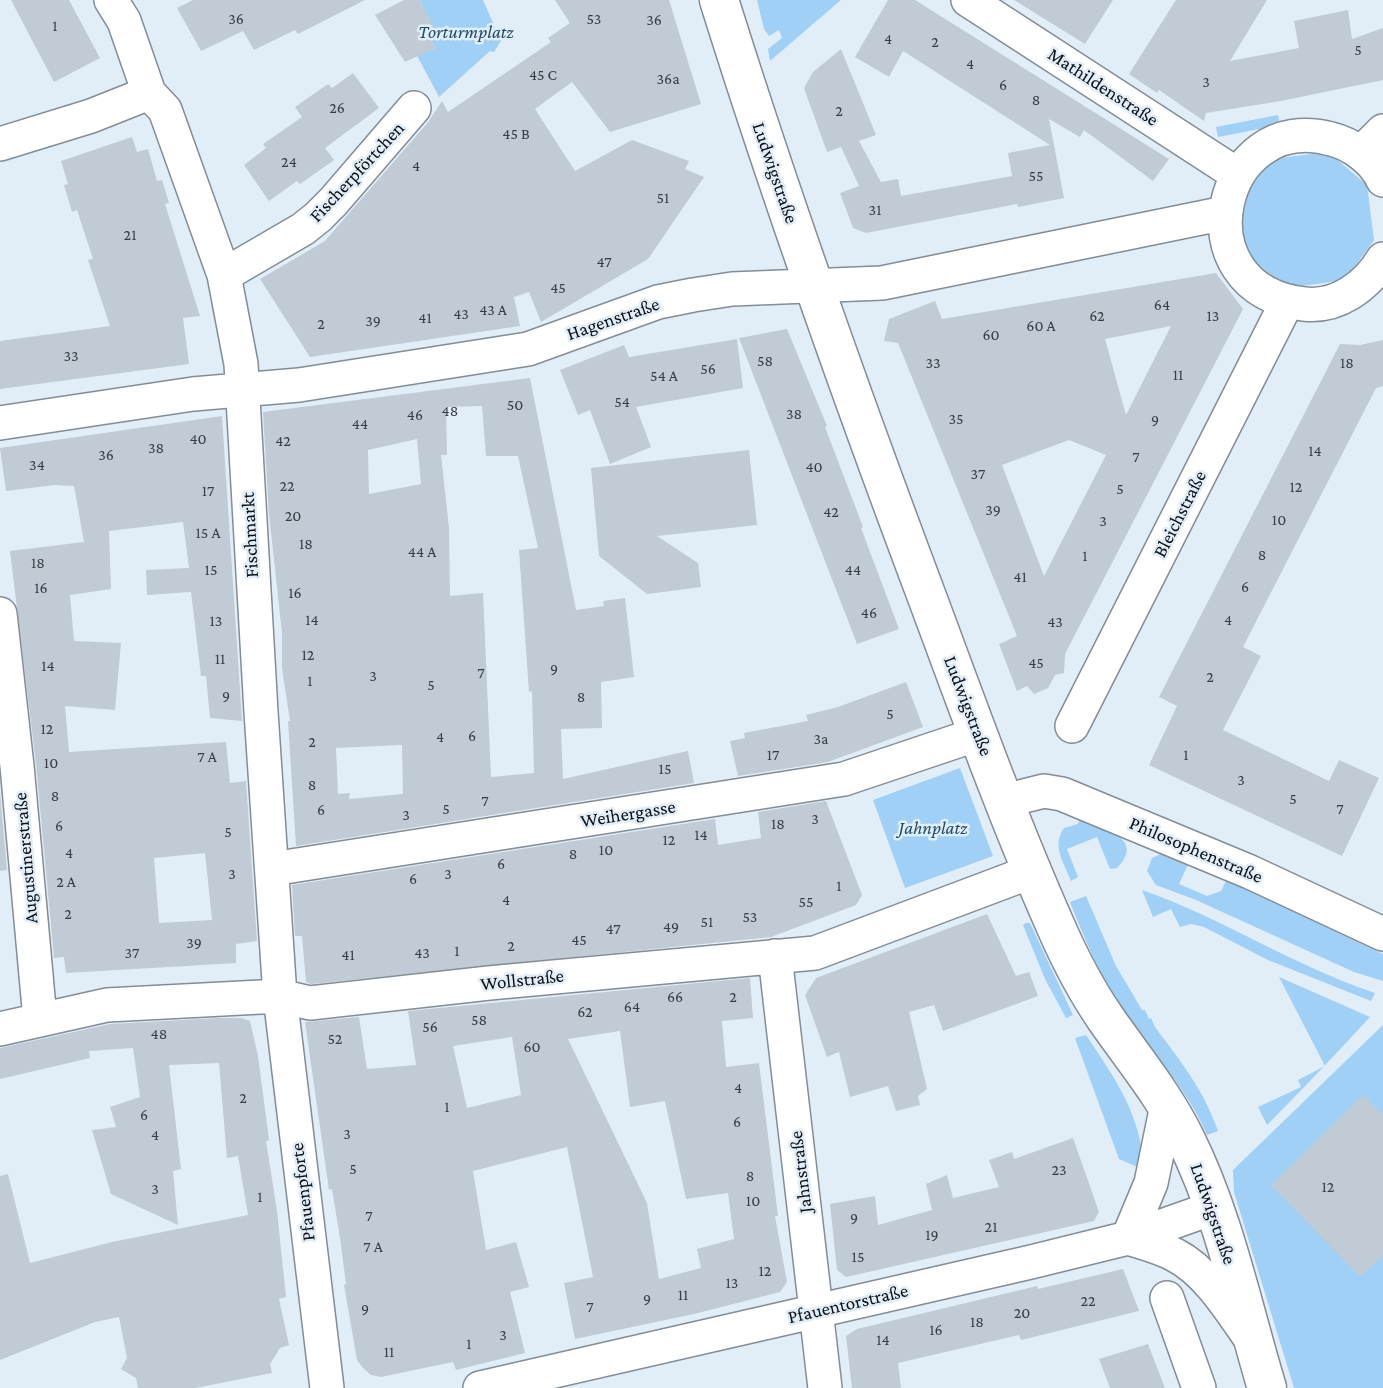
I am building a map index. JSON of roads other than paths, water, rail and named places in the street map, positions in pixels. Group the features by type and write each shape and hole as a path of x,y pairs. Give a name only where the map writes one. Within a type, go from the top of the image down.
{"main road":[{"name":"Ludwigstraße","path":"719,0 813,287 1004,801 1076,970 1167,1105 1185,1139 1213,1208 1267,1388"}],"street":[{"name":"Fischmarkt","path":"111,0 124,21 149,93 165,110 224,275 241,364 280,996"},
{"name":"Mathildenstraße","path":"968,0 1238,175"},
{"path":"0,144 91,116 149,93"},
{"name":"Fischerpförtchen","path":"224,275 303,229 317,217 414,108"},
{"path":"1380,271 1357,290 1335,300 1311,305 1287,302 1269,295 1253,284 1240,269 1228,242 1224,213 1231,187 1254,156 1276,142 1300,136 1321,136 1342,142 1372,142 1383,180"},
{"name":"Hagenstraße","path":"0,423 193,394 299,385 528,349 658,302 693,295 732,289 882,283 1224,213"},
{"name":"Bleichstraße","path":"1072,726 1287,302"},
{"name":"Augustinerstraße","path":"0,614 9,767 40,1019"},
{"name":"Weihergasse","path":"272,869 844,779 978,734"},
{"name":"Philosophenstraße","path":"1004,801 1044,791 1062,794 1250,872 1383,934"},
{"name":"Wollstraße","path":"0,1029 107,1005 280,996 310,1003 816,953 1033,871"},
{"name":"Jahnstraße","path":"775,956 825,1388"},
{"name":"Pfauenpforte","path":"280,996 327,1388"},
{"path":"1167,1105 1152,1183 1129,1238 1165,1250 1190,1266 1227,1303 1254,1345"},
{"name":"Pfauentorstraße","path":"480,1388 818,1324 1129,1238 1213,1208"},
{"path":"1167,1298 1199,1388"}],"park label":[{"name":"Torturmplatz","path":"466,32"},
{"name":"Jahnplatz","path":"933,828"}]}
